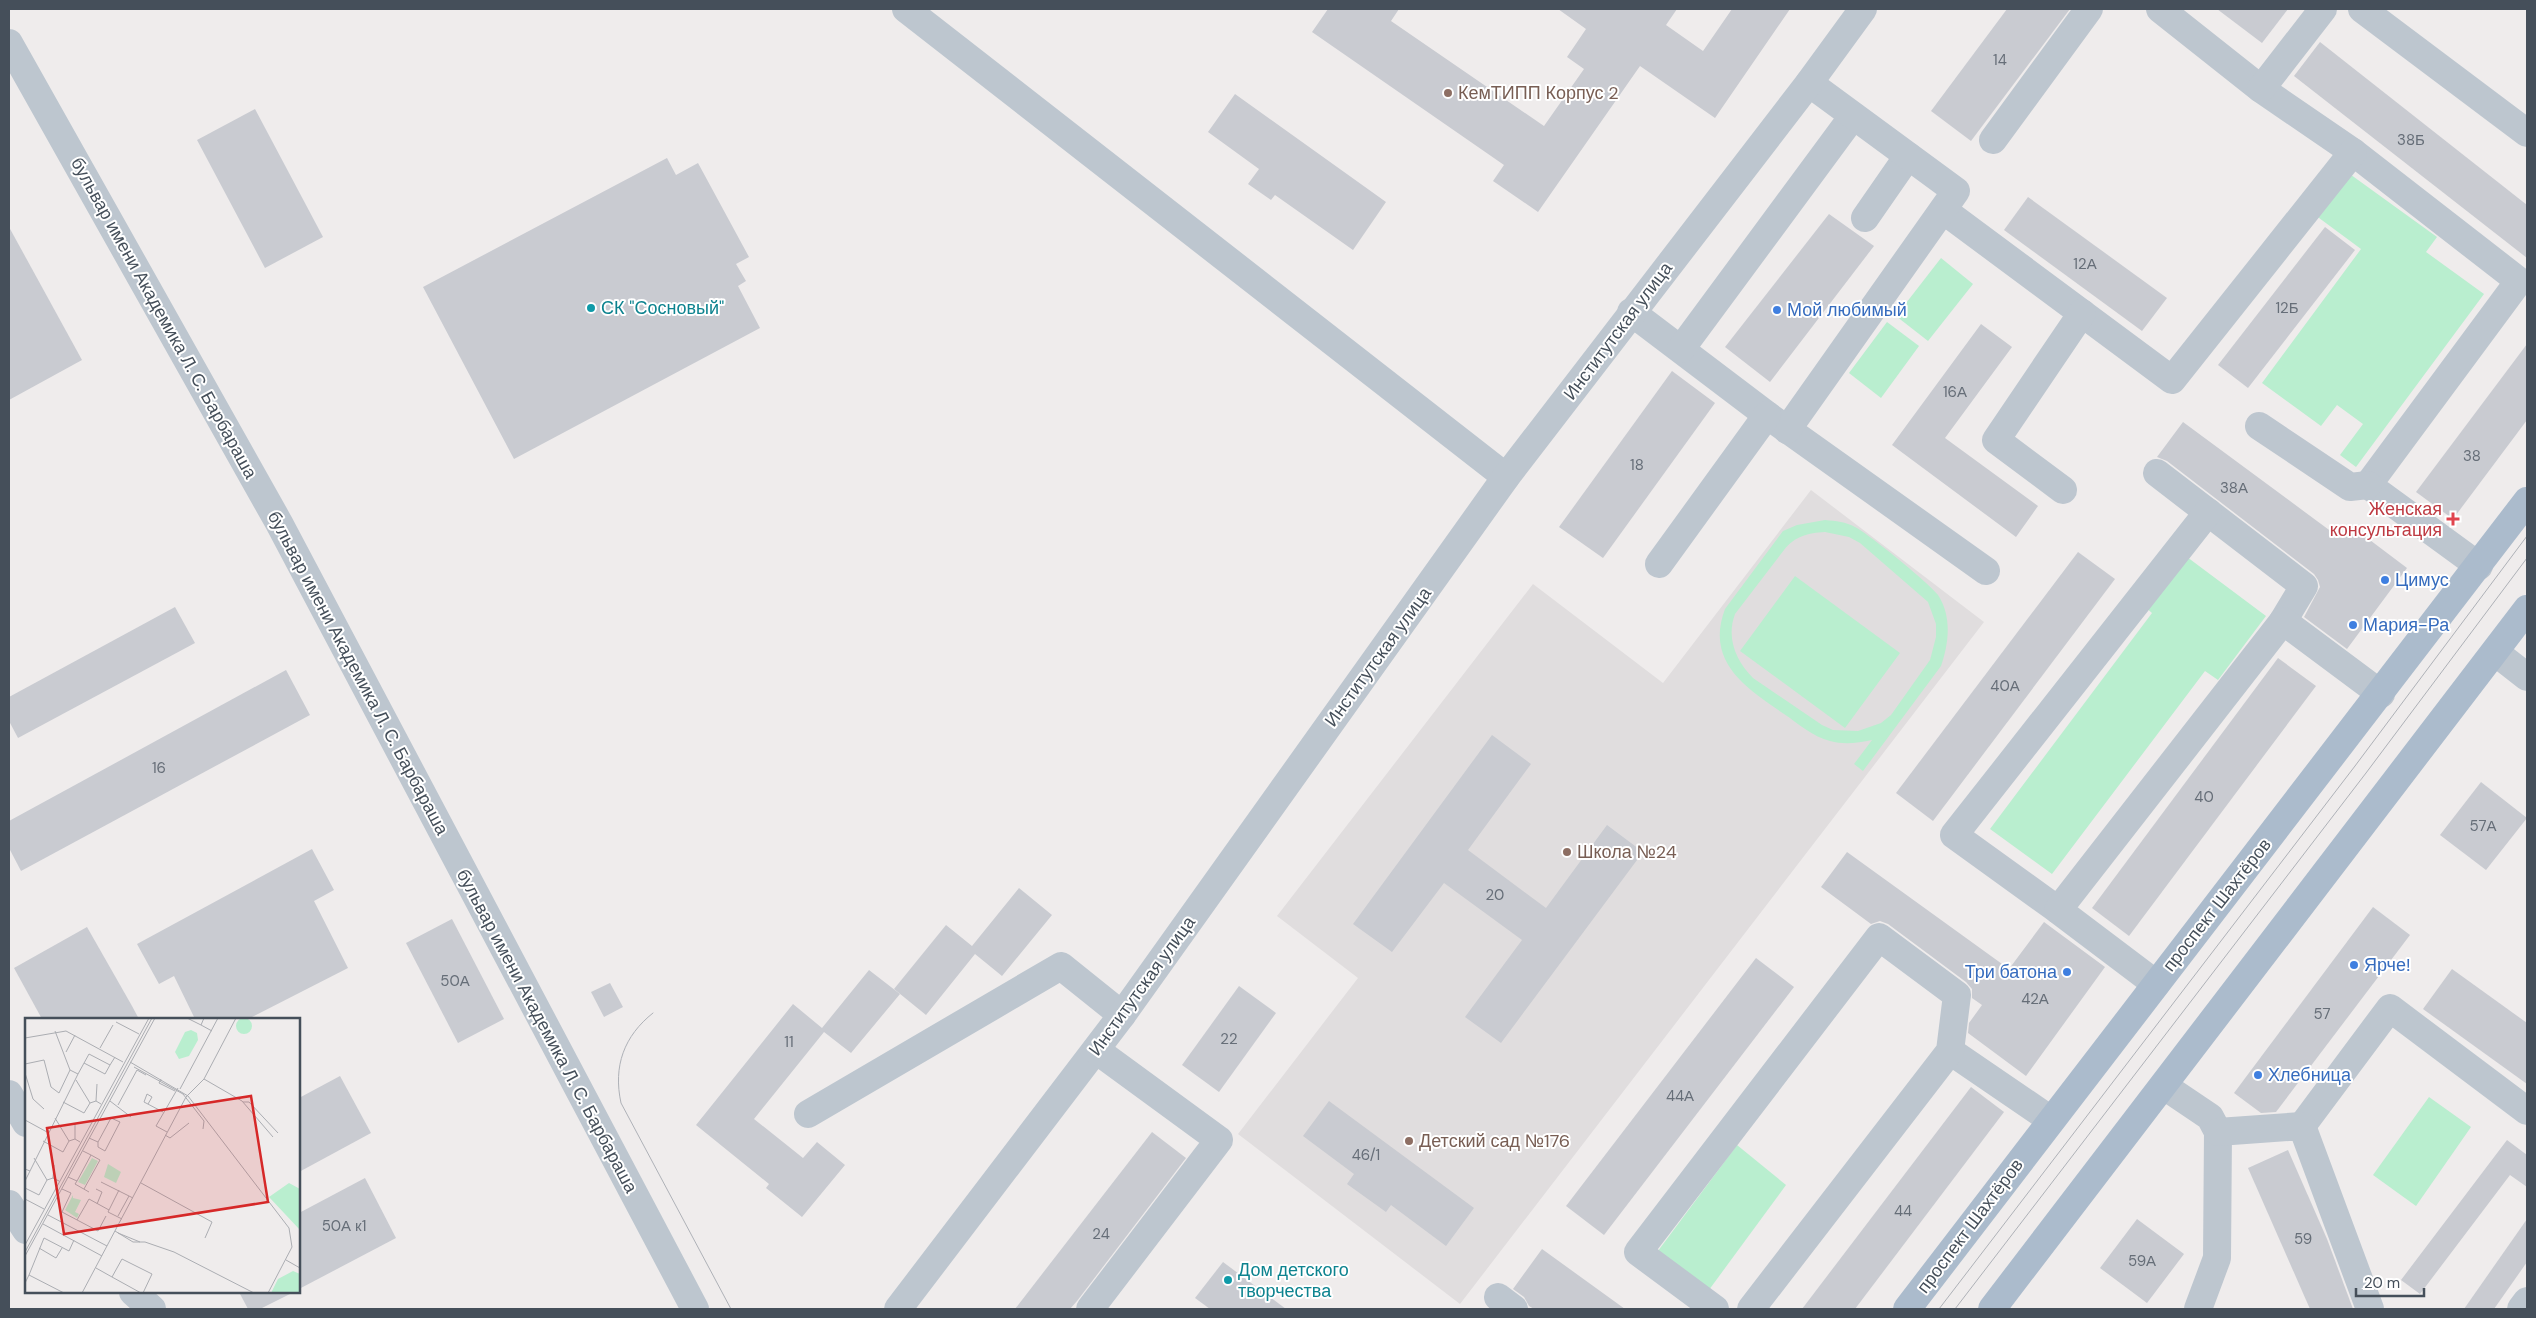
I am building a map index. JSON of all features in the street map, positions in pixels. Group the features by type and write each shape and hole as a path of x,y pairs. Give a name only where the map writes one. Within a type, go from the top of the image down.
{"main road":[{"name":"проспект Шахтёров","path":"1906,1309 2381,694 2527,501"},
{"path":"1992,1309 2527,609"}],"street":[{"path":"906,9 1506,477"},
{"name":"Институтская улица","path":"898,1309 1122,1015 1506,477 1809,83 1863,9"},
{"path":"1993,140 2089,9"},
{"path":"2160,9 2261,89 2353,152 2519,281 2368,485 2350,488 2260,426"},
{"path":"2261,89 2323,9"},
{"path":"2362,9 2527,133"},
{"name":"бульвар имени Академика Л. С. Барбараша","path":"9,44 279,523 694,1309"},
{"path":"1809,83 1955,193 2082,313 2172,380 2353,152"},
{"path":"1681,349 1853,116"},
{"path":"1865,218 1908,156"},
{"path":"1659,564 1777,422 1955,193"},
{"path":"1631,312 1777,422 1986,571"},
{"path":"2062,490 1996,440 2082,313"},
{"path":"2058,910 2284,621 2304,586 2157,472"},
{"path":"2368,485 2479,566"},
{"path":"2156,984 1954,835 2208,512"},
{"path":"2284,621 2381,694"},
{"path":"2495,652 2527,677"},
{"path":"1715,1309 1638,1252 1879,937 1957,995 1950,1051 1751,1309"},
{"path":"808,1114 1062,966 1122,1015"},
{"path":"2218,1132 2302,1126 2390,1008 2527,1111"},
{"path":"1096,1050 1220,1140 1101,1305"},
{"path":"1950,1051 2051,1120"},
{"path":"2164,1086 2210,1117 2218,1132 2217,1258 2198,1309"},
{"path":"9,1094 25,1121"},
{"path":"2302,1126 2370,1309"},
{"path":"9,1204 25,1228"},
{"path":"134,1293 152,1309"},
{"path":"2521,1309 2527,1301"}],"shaded area":[{"name":"Школа №24","path":"1811,490 1984,622 1460,1304 1238,1134 1358,978 1277,916 1533,584 1663,683"}],"green space":[{"path":"2347,172 2437,237 2426,252 2484,294 2356,467 2340,455 2363,424 2337,405 2321,426 2262,383 2361,249 2315,215"},
{"path":"1941,258 1973,284 1928,341 1896,316"},
{"path":"1887,322 1919,346 1881,398 1849,373"},
{"path":"1825,520 1837,521 1862,531 1933,589 1946,612 1948,630 1941,666 1863,771 1854,764 1872,740 1840,743 1824,739 1806,730 1743,683 1725,659 1720,644 1720,628 1725,609 1783,531 1797,525","holes":["1825,532 1849,537 1860,543 1928,602 1936,624 1936,637 1930,660 1891,715 1881,723 1858,731 1833,730 1822,725 1753,678 1737,657 1732,640 1732,623 1735,614 1788,545 1797,538 1813,533"]},
{"path":"2183,554 2266,616 2218,680 2205,671 2052,874 1990,829 2152,613 2144,606"},
{"path":"1795,576 1900,653 1845,728 1740,651"},
{"path":"2429,1097 2471,1127 2416,1206 2373,1175"},
{"path":"1737,1145 1786,1185 1706,1294 1655,1255"}],"building":[{"name":"КемТИПП Корпус 2","path":"1328,9 1399,9 1391,21 1544,126 1584,69 1567,57 1586,29 1558,9 1677,9 1666,25 1703,51 1732,9 1790,9 1715,118 1640,66 1538,212 1493,181 1504,165 1312,32"},
{"path":"2007,9 2070,9 1971,141 1931,111"},
{"path":"2217,9 2288,9 2262,43"},
{"path":"2320,42 2527,205 2527,258 2294,76"},
{"path":"1235,94 1386,202 1353,250 1275,195 1271,200 1248,184 1259,169 1208,132"},
{"path":"255,109 323,237 265,268 197,140"},
{"name":"СК \"Сосновый\"","path":"667,158 676,175 698,163 749,257 736,264 746,281 738,286 760,328 514,459 423,287"},
{"path":"2028,197 2167,298 2142,331 2004,230"},
{"path":"1829,214 1874,246 1770,382 1725,347"},
{"path":"9,227 82,360 9,400"},
{"path":"2325,227 2355,250 2248,388 2218,365"},
{"path":"1981,324 2012,347 1945,438 2038,506 2016,537 1892,445"},
{"path":"2527,344 2527,420 2453,519 2416,492"},
{"path":"1672,371 1715,403 1603,558 1559,527"},
{"path":"2183,422 2340,538 2350,525 2407,568 2347,649 2304,617 2320,587 2314,574 2167,461 2157,457"},
{"path":"2078,552 2115,579 1933,821 1896,793"},
{"path":"175,607 195,643 18,738 9,721 9,697"},
{"path":"2278,658 2316,686 2129,936 2092,908"},
{"path":"286,670 310,715 21,871 9,848 9,821"},
{"path":"1492,735 1531,764 1468,850 1546,908 1607,825 1643,852 1501,1043 1465,1017 1522,940 1444,883 1392,952 1353,924"},
{"path":"2481,782 2527,818 2486,870 2440,835"},
{"path":"312,849 334,890 314,901 348,968 250,1018 195,1018 174,976 159,984 137,944"},
{"path":"1847,852 2009,969 2044,922 2105,967 2026,1076 1968,1033 1969,1023 1982,1005 1972,998 1972,989 1966,982 1888,924 1880,921 1871,924 1821,887"},
{"path":"1019,888 1052,915 1002,976 975,954 926,1015 894,989 946,925 972,946"},
{"path":"2373,907 2410,935 2276,1112 2261,1113 2234,1093"},
{"path":"452,919 504,1019 458,1043 406,943"},
{"path":"87,927 138,1018 41,1018 14,968"},
{"path":"1756,958 1794,987 1604,1235 1566,1206"},
{"path":"2452,969 2527,1023 2527,1084 2423,1009"},
{"path":"869,970 900,994 851,1053 824,1032 754,1119 803,1158 817,1142 845,1165 802,1217 766,1188 769,1184 696,1125 793,1004 822,1028"},
{"path":"610,983 623,1007 604,1017 591,992"},
{"path":"1239,986 1276,1013 1219,1092 1182,1065"},
{"path":"340,1076 371,1133 300,1171 300,1097"},
{"path":"1971,1087 2004,1112 1855,1309 1802,1309"},
{"path":"1329,1101 1474,1208 1446,1246 1391,1205 1386,1212 1347,1184 1354,1174 1303,1136"},
{"path":"1152,1132 1186,1158 1077,1301 1070,1309 1015,1309"},
{"path":"2507,1140 2527,1155 2527,1187 2510,1175 2420,1294 2401,1280"},
{"path":"2288,1150 2327,1239 2353,1309 2310,1309 2248,1168"},
{"path":"365,1178 396,1238 300,1288 300,1212"},
{"path":"2137,1219 2184,1254 2147,1303 2100,1268"},
{"path":"2527,1219 2527,1262 2494,1309 2464,1309"},
{"path":"1542,1249 1625,1309 1534,1309 1529,1306 1524,1297 1513,1289"},
{"name":"Дом детского творчества","path":"1223,1262 1286,1309 1210,1309 1195,1298"},
{"path":"240,1293 292,1293 260,1309 248,1309"}],"tram line":[{"path":"1939,1309 2355,766 2527,536"},
{"path":"1955,1309 2366,773 2527,558"},
{"path":"653,1013 635,1032 623,1053 619,1077 621,1103 731,1309"}],"place":[{"name":"КемТИПП Корпус 2","path":"1448,93"},
{"name":"СК \"Сосновый\"","path":"591,308"},
{"name":"Мой любимый","path":"1777,310"},
{"name":"Женская консультация","path":"2453,519"},
{"name":"Цимус","path":"2385,580"},
{"name":"Мария-Ра","path":"2353,625"},
{"name":"Школа №24","path":"1567,852"},
{"name":"Ярче!","path":"2354,965"},
{"name":"Три батона","path":"2067,972"},
{"name":"Хлебница","path":"2258,1075"},
{"name":"Детский сад №176","path":"1409,1141"},
{"name":"Дом детского творчества","path":"1228,1280"}]}
